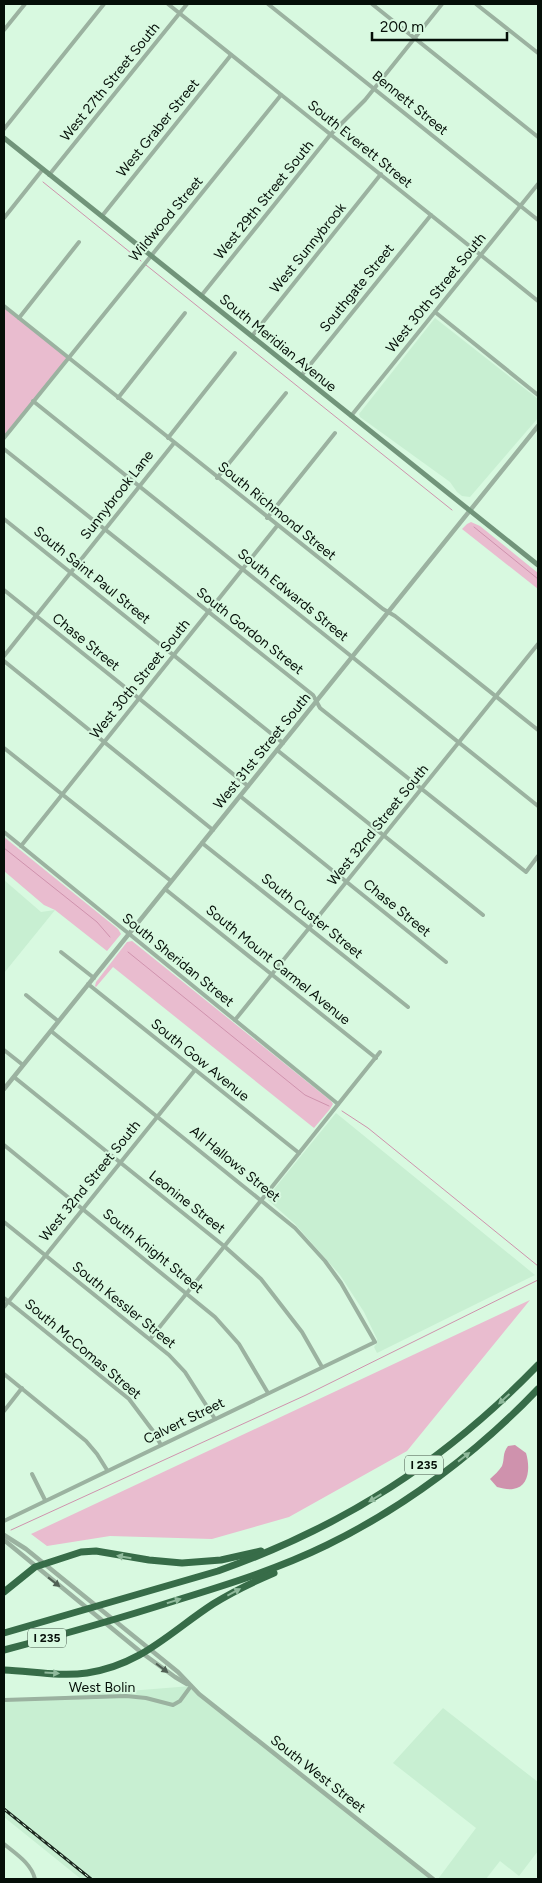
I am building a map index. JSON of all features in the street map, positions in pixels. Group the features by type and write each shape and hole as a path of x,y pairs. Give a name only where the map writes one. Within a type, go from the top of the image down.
{"highway":[{"name":"I 235","path":"4,1634 218,1571 325,1526 362,1506 432,1460 489,1413 538,1365"},
{"name":"I 235","path":"4,1650 127,1616 249,1578 327,1545 374,1519 415,1493 506,1422 538,1389"},
{"path":"4,1592 35,1567 73,1554 96,1551 164,1562 207,1562 253,1553 292,1541"},
{"path":"4,1670 82,1673 120,1664 150,1649 225,1597 327,1545"}],"main road":[{"name":"South Meridian Avenue","path":"4,138 538,565"}],"street":[{"path":"4,30 25,4"},
{"path":"4,129 104,4"},
{"name":"South Everett Street","path":"168,4 538,301"},
{"name":"West 27th Street South","path":"49,175 187,4"},
{"name":"Bennett Street","path":"268,4 538,220"},
{"path":"372,4 538,136"},
{"name":"West 29th Street South","path":"201,296 331,134 374,88 442,4"},
{"path":"476,4 538,53"},
{"name":"West Graber Street","path":"102,216 231,55"},
{"name":"Wildwood Street","path":"4,438 281,95"},
{"path":"4,218 43,169"},
{"name":"West Sunnybrook","path":"252,336 381,174"},
{"name":"West 30th Street South","path":"351,416 538,184"},
{"name":"Southgate Street","path":"302,376 431,215"},
{"path":"19,318 79,242"},
{"name":"South Richmond Street","path":"4,306 277,526 388,613 395,616 538,730"},
{"path":"435,312 538,395"},
{"path":"118,398 185,313"},
{"path":"168,438 235,353"},
{"path":"217,478 286,393"},
{"name":"South Edwards Street","path":"33,401 538,806"},
{"name":"West 31st Street South","path":"4,1089 538,426"},
{"path":"267,518 335,433"},
{"name":"Sunnybrook Lane","path":"4,656 174,443"},
{"name":"South Gordon Street","path":"4,449 313,695 320,708 526,872 538,856"},
{"name":"South Saint Paul Street","path":"4,519 283,743"},
{"name":"West 30th Street South","path":"21,846 277,526"},
{"name":"Chase Street","path":"4,590 248,786"},
{"name":"West 32nd Street South","path":"235,1020 538,644"},
{"path":"4,661 213,830"},
{"path":"4,748 171,882"},
{"path":"277,750 483,915"},
{"name":"Chase Street","path":"240,796 446,962"},
{"name":"South Sheridan Street","path":"4,832 338,1104"},
{"name":"South Custer Street","path":"202,843 408,1007"},
{"name":"South Mount Carmel Avenue","path":"165,889 376,1058"},
{"path":"61,952 94,978"},
{"name":"South Gow Avenue","path":"88,984 298,1154"},
{"path":"26,995 58,1021"},
{"name":"All Hallows Street","path":"51,1031 295,1228 329,1267 352,1300 375,1342"},
{"path":"4,1050 23,1066"},
{"path":"150,1339 380,1052"},
{"name":"West 32nd Street South","path":"4,1307 195,1070"},
{"name":"Leonine Street","path":"14,1077 224,1246 259,1277 302,1332 322,1367"},
{"name":"South Knight Street","path":"4,1145 187,1292 215,1317 233,1337 268,1393"},
{"name":"South Kessler Street","path":"4,1222 169,1355 185,1372 215,1419"},
{"name":"South McComas Street","path":"4,1298 129,1399 153,1430 161,1445"},
{"name":"Calvert Street","path":"4,1521 375,1342"},
{"path":"4,1374 86,1441 107,1470"},
{"path":"4,1412 22,1388"},
{"path":"32,1474 45,1500"},
{"name":"South West Street","path":"4,1535 26,1549 150,1649 178,1672 190,1686"},
{"name":"South West Street","path":"4,1540 142,1653 175,1678 190,1686 433,1879"},
{"name":"West Bolin","path":"4,1700 126,1696 173,1704 180,1701 190,1686"},
{"path":"4,1844 25,1862 33,1872 34,1879"}],"shaded area":[{"path":"4,306 68,358 4,438"},
{"path":"435,318 538,399 538,418 470,497 462,496 450,482 360,417 359,414"},
{"path":"471,522 480,526 538,573 538,589 462,529"},
{"path":"4,837 118,929 121,934 107,951 55,910 44,905 4,871"},
{"path":"4,880 41,912 55,910 4,973"},
{"path":"132,941 331,1101 333,1104 330,1109 314,1128 113,967 95,986 96,982 127,942"},
{"path":"336,1113 535,1275 377,1353 374,1347 377,1339 364,1312 340,1275 295,1224 268,1200 270,1194"},
{"path":"530,1300 407,1451 289,1517 212,1539 110,1536 47,1546 31,1534"},
{"path":"515,1445 526,1453 528,1470 526,1480 519,1487 513,1489 497,1487 490,1479 502,1466 508,1446"},
{"path":"191,1686 432,1879 81,1879 4,1817 4,1701"},
{"path":"443,1708 538,1782 538,1851 519,1876 500,1861 486,1879 438,1879 476,1828 393,1763"}],"waterway":[{"path":"43,182 141,261"},
{"path":"146,265 452,510"},
{"path":"474,527 538,579"},
{"path":"4,848 97,922 110,937"},
{"path":"128,952 305,1095 329,1106"},
{"path":"342,1111 368,1128 538,1266"},
{"path":"11,1530 306,1395 538,1280"}],"railway":[{"path":"4,1809 91,1879"}]}
